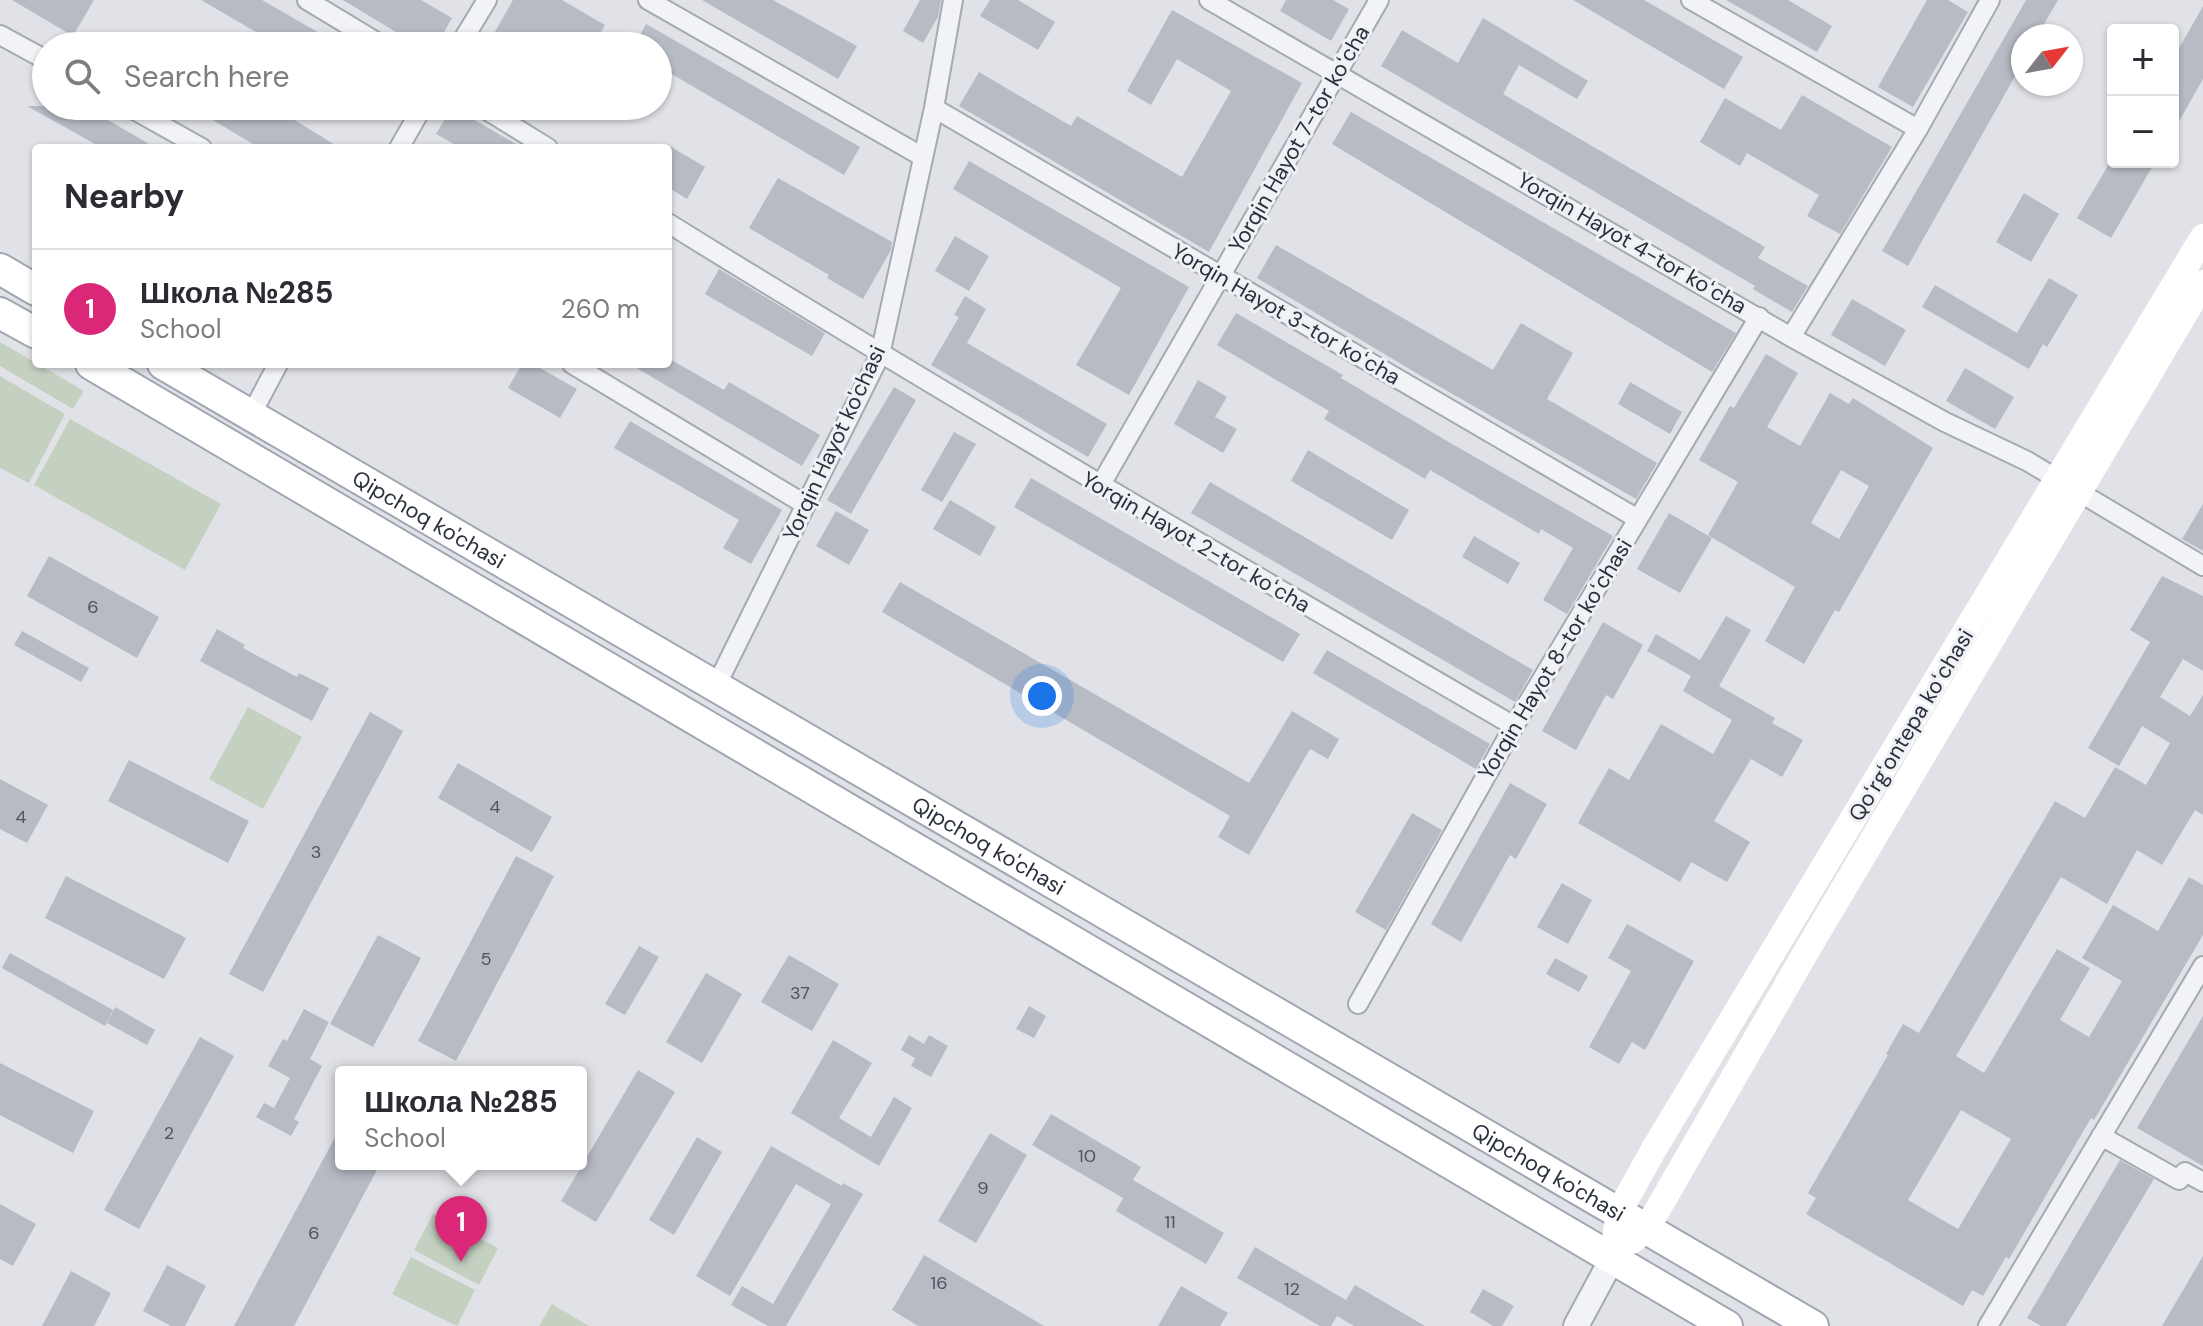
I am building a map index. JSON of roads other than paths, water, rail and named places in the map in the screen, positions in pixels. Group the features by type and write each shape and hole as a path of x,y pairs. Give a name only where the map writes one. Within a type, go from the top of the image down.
{"main road":[{"name":"Qoʻrgʻontepa koʻchasi","path":"1612,1259 1647,1228 2069,486 2203,237"},
{"path":"0,269 32,288"},
{"name":"Qoʻrgʻontepa koʻchasi","path":"1619,1212 1670,1123 2069,486 2203,283"},
{"path":"0,313 32,331"},
{"name":"Qipchoq ko'chasi","path":"98,368 1727,1326"},
{"path":"154,399 152,388 155,378 167,368"},
{"name":"Qipchoq ko'chasi","path":"170,368 1813,1326"},
{"path":"447,572 466,560 468,551 465,540"},
{"path":"1612,1259 1619,1212"}],"street":[{"path":"307,0 360,32"},
{"path":"468,32 487,0"},
{"path":"648,0 923,157"},
{"name":"Yorqin Hayot ko'chasi","path":"716,686 880,355 934,108 953,0"},
{"name":"Yorqin Hayot 4-tor koʻcha","path":"1209,0 1791,337 2069,486 2203,566"},
{"name":"Yorqin Hayot 7-tor koʻcha","path":"1100,486 1379,0"},
{"path":"1691,0 1918,129"},
{"path":"1791,337 1918,129 1990,0"},
{"path":"0,35 32,52"},
{"name":"Yorqin Hayot 3-tor koʻcha","path":"934,108 1638,519"},
{"path":"152,120 195,144"},
{"path":"401,144 415,120"},
{"path":"503,120 542,144"},
{"name":"Yorqin Hayot 2-tor koʻcha","path":"672,225 880,355 1100,486 1514,726"},
{"name":"Yorqin Hayot 8-tor koʻchasi","path":"1358,1004 1514,726 1759,317"},
{"path":"251,415 276,368"},
{"path":"579,368 806,505"},
{"path":"1988,1326 2203,966"},
{"path":"2101,1136 2179,1180 2185,1172 2203,1182"},
{"path":"1576,1326 1612,1259"}],"place":[{"name":"Школа №285","path":"461,1262"}]}
